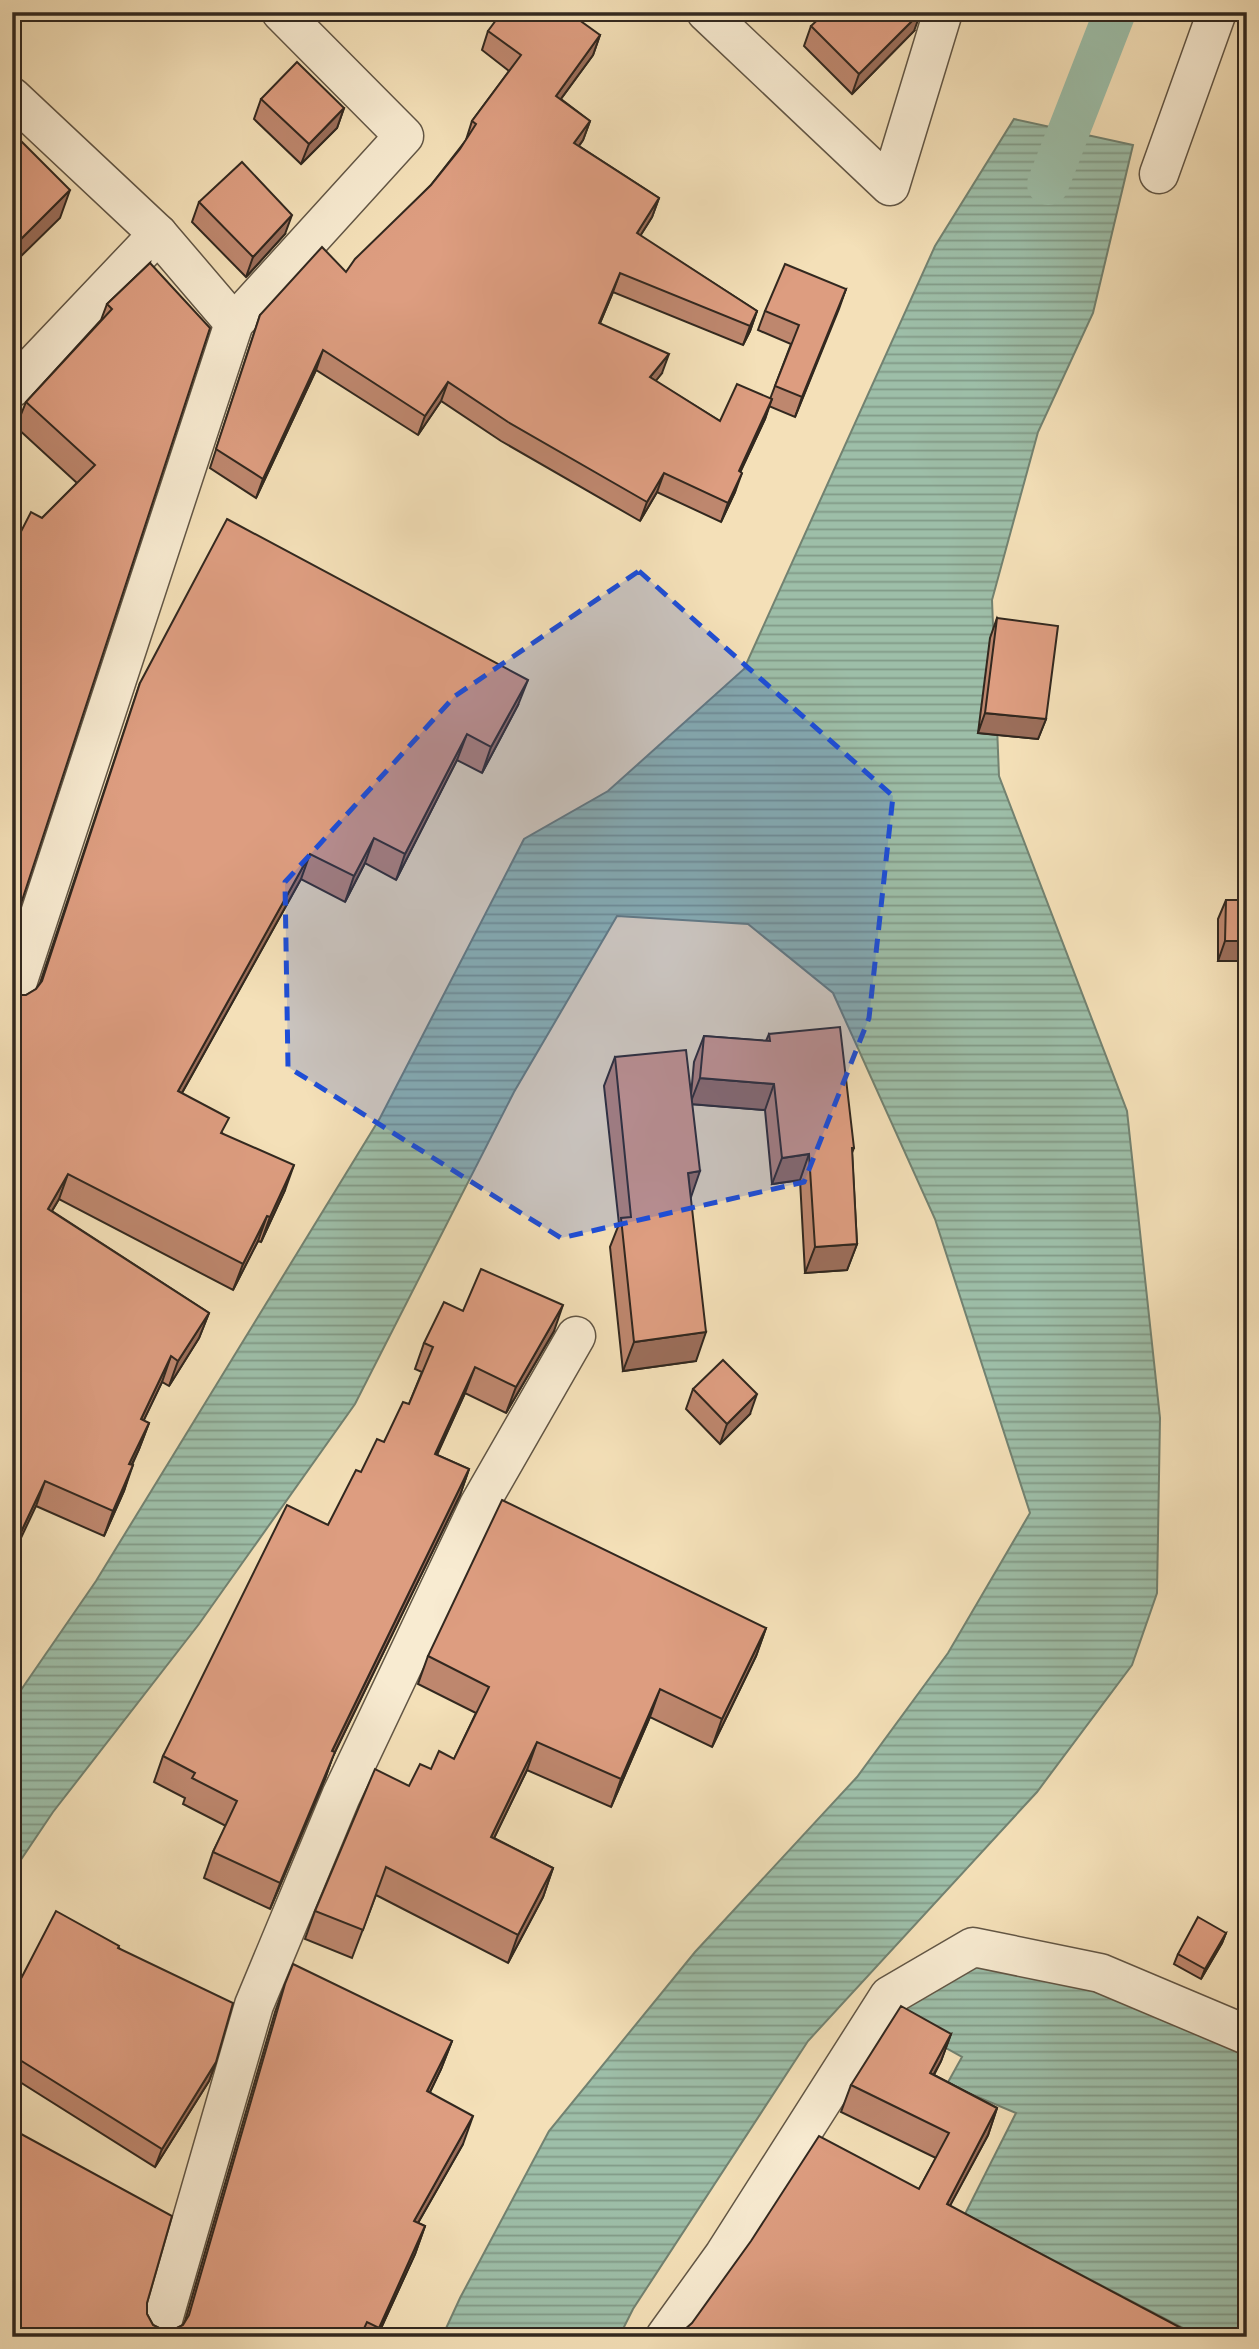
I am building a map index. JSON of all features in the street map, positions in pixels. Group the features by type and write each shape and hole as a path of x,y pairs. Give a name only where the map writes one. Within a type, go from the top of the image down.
{"street":[{"path":"12,999 234,323 404,136 281,12"},
{"path":"706,12 890,186 943,12"},
{"path":"1159,174 1217,12"},
{"path":"12,97 158,234 234,323"},
{"path":"12,388 158,234"},
{"path":"158,2337 254,2005 336,1808 479,1505 576,1336"},
{"path":"665,2337 724,2255 888,1996 973,1947 1100,1973 1247,2035"}],"highlighted area":[{"path":"639,571 893,796 869,1018 804,1182 561,1238 288,1067 285,882 455,696"}],"shaded area":[{"path":"1014,119 1133,145 1093,313 1038,432 992,600 999,776 1127,1111 1160,1418 1157,1593 1132,1665 1037,1792 808,2041 633,2309 619,2337 442,2337 549,2131 695,1952 857,1777 948,1653 1030,1513 935,1219 833,993 748,924 617,916 514,1092 355,1404 199,1624 53,1812 12,1873 12,1703 96,1581 380,1118 524,839 608,791 744,669 935,246"},
{"path":"968,1964 1096,1991 1247,2050 1247,2337 1200,2337 965,2214 1016,2113 947,2084 962,2057 890,2017"}],"building":[{"path":"502,12 568,12 600,35 556,96 590,121 574,143 659,198 637,233 757,311 750,326 620,273 599,323 669,354 650,377 720,421 737,384 772,399 739,471 742,473 728,503 664,473 647,502 508,422 448,382 425,416 323,350 263,479 216,449 260,315 322,247 346,272 355,259 431,185 460,149 476,124 472,121 521,55 488,31"},
{"path":"826,12 921,12 859,74 811,26"},
{"path":"297,62 344,108 309,144 261,99"},
{"path":"12,132 70,190 12,248"},
{"path":"242,162 292,215 253,257 199,202"},
{"path":"150,263 210,328 12,931 12,549 31,512 42,518 95,465 26,402 112,309 107,304"},
{"path":"785,264 846,289 802,397 775,386 799,325 765,311"},
{"path":"227,519 528,680 491,747 467,734 405,854 374,838 354,876 310,854 178,1091 229,1118 221,1133 294,1165 270,1217 267,1216 243,1264 68,1174 48,1209 209,1313 178,1361 171,1356 141,1419 149,1423 129,1464 133,1465 113,1511 45,1481 12,1551 12,993 26,995 42,981 140,683"},
{"path":"997,618 1058,626 1046,719 985,713"},
{"path":"1226,900 1247,900 1247,941 1225,941"},
{"path":"840,1027 854,1148 857,1244 815,1247 809,1154 782,1158 774,1084 700,1078 704,1036 770,1041 769,1034"},
{"path":"686,1050 700,1171 688,1173 706,1332 634,1342 621,1218 631,1217 615,1057"},
{"path":"481,1269 563,1305 516,1387 475,1367 435,1454 469,1469 332,1751 335,1752 280,1883 213,1852 237,1801 192,1778 195,1773 163,1756 287,1505 328,1525 356,1470 361,1472 377,1439 384,1442 403,1402 409,1404 433,1347 424,1343 444,1302 463,1311"},
{"path":"723,1360 757,1394 727,1424 693,1389"},
{"path":"502,1500 766,1628 722,1719 660,1689 621,1779 537,1742 491,1837 553,1868 518,1935 386,1867 363,1930 315,1911 375,1769 409,1786 420,1764 431,1769 439,1751 454,1759 489,1687 428,1656"},
{"path":"56,1911 119,1946 118,1948 233,2003 216,2062 162,2149 12,2055 12,1996"},
{"path":"1198,1917 1226,1933 1205,1969 1178,1954"},
{"path":"293,1964 452,2041 427,2091 473,2116 414,2221 425,2226 379,2328 367,2322 360,2337 12,2337 12,2129 172,2216 147,2303 147,2314 153,2325 163,2330 173,2330 183,2325 189,2315"},
{"path":"901,2006 951,2034 930,2073 997,2108 947,2204 1198,2337 673,2337 676,2332 684,2330 692,2323 751,2241 819,2136 919,2189 949,2133 851,2085"}],"waterway":[{"path":"1048,184 1115,12"}]}
